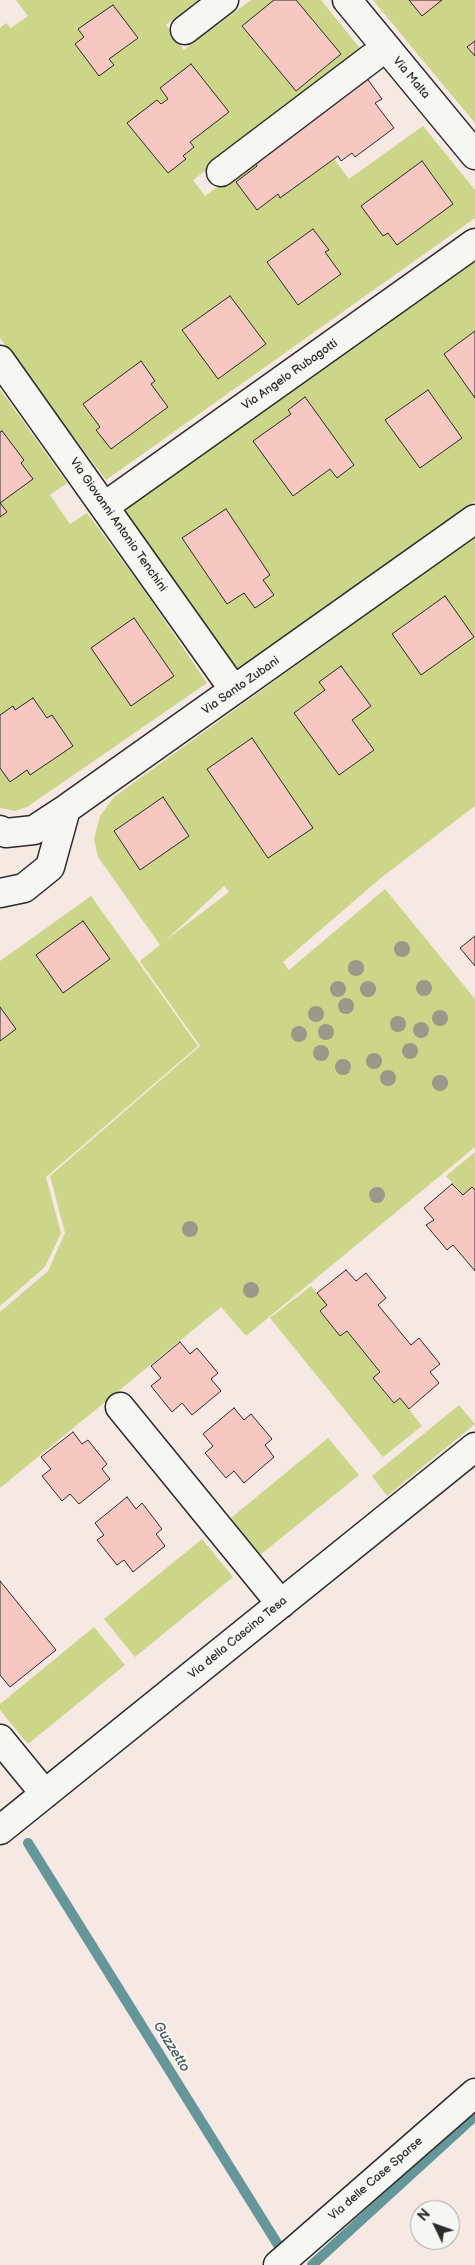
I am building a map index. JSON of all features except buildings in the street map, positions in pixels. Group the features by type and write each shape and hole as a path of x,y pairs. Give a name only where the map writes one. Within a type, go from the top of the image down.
{"street":[{"path":"185,30 224,0"},
{"name":"Via Malta","path":"347,0 475,155"},
{"path":"221,172 373,57"},
{"name":"Via Angelo Rubagotti","path":"105,506 475,244"},
{"name":"Via Giovanni Antonio Tenchini","path":"0,360 234,690"},
{"name":"Via Santo Zubani","path":"0,830 6,833 34,830 475,519"},
{"path":"0,893 24,888 50,867 66,809"},
{"path":"120,1407 281,1604"},
{"name":"Via della Cascina Tesa","path":"0,1830 475,1447"},
{"path":"0,1738 45,1794"},
{"name":"Via delle Case Sparse","path":"278,2265 475,2093"}],"green space":[{"path":"16,0 198,0 166,25 184,50 251,0 321,0 363,52 193,180 205,196 253,161 257,166 257,210 278,194 280,198 334,159 349,179 423,126 475,190 475,218 106,480 0,338 0,28 6,23 11,28 28,16"},
{"path":"373,0 475,0 475,123 419,56"},
{"path":"475,256 475,501 237,669 122,507"},
{"path":"0,389 67,483 50,495 70,524 87,513 141,586 207,683 27,807 15,811 0,808"},
{"path":"475,536 475,806 382,877 283,962 289,970 385,889 475,999 475,1147 246,1336 221,1307 0,1488 0,1312 48,1271 65,1233 50,1176 200,1046 140,961 160,945 98,857 94,839 100,816 114,797","holes":["224,886 229,892 166,940"]},
{"path":"91,896 198,1046 46,1177 61,1233 45,1267 0,1306 0,961"},
{"path":"475,1152 475,1190 463,1195 446,1176"},
{"path":"311,1286 327,1305 320,1312 340,1336 347,1331 380,1372 373,1378 393,1403 400,1398 422,1426 383,1457 270,1318"},
{"path":"459,1405 475,1424 387,1496 372,1476"},
{"path":"328,1438 359,1475 260,1555 231,1518"},
{"path":"202,1539 233,1577 135,1657 104,1619"},
{"path":"94,1627 125,1665 28,1744 0,1710 0,1704"}],"waterway":[{"name":"Guzzetto","path":"28,1843 285,2256"},
{"path":"312,2265 475,2116"}]}
